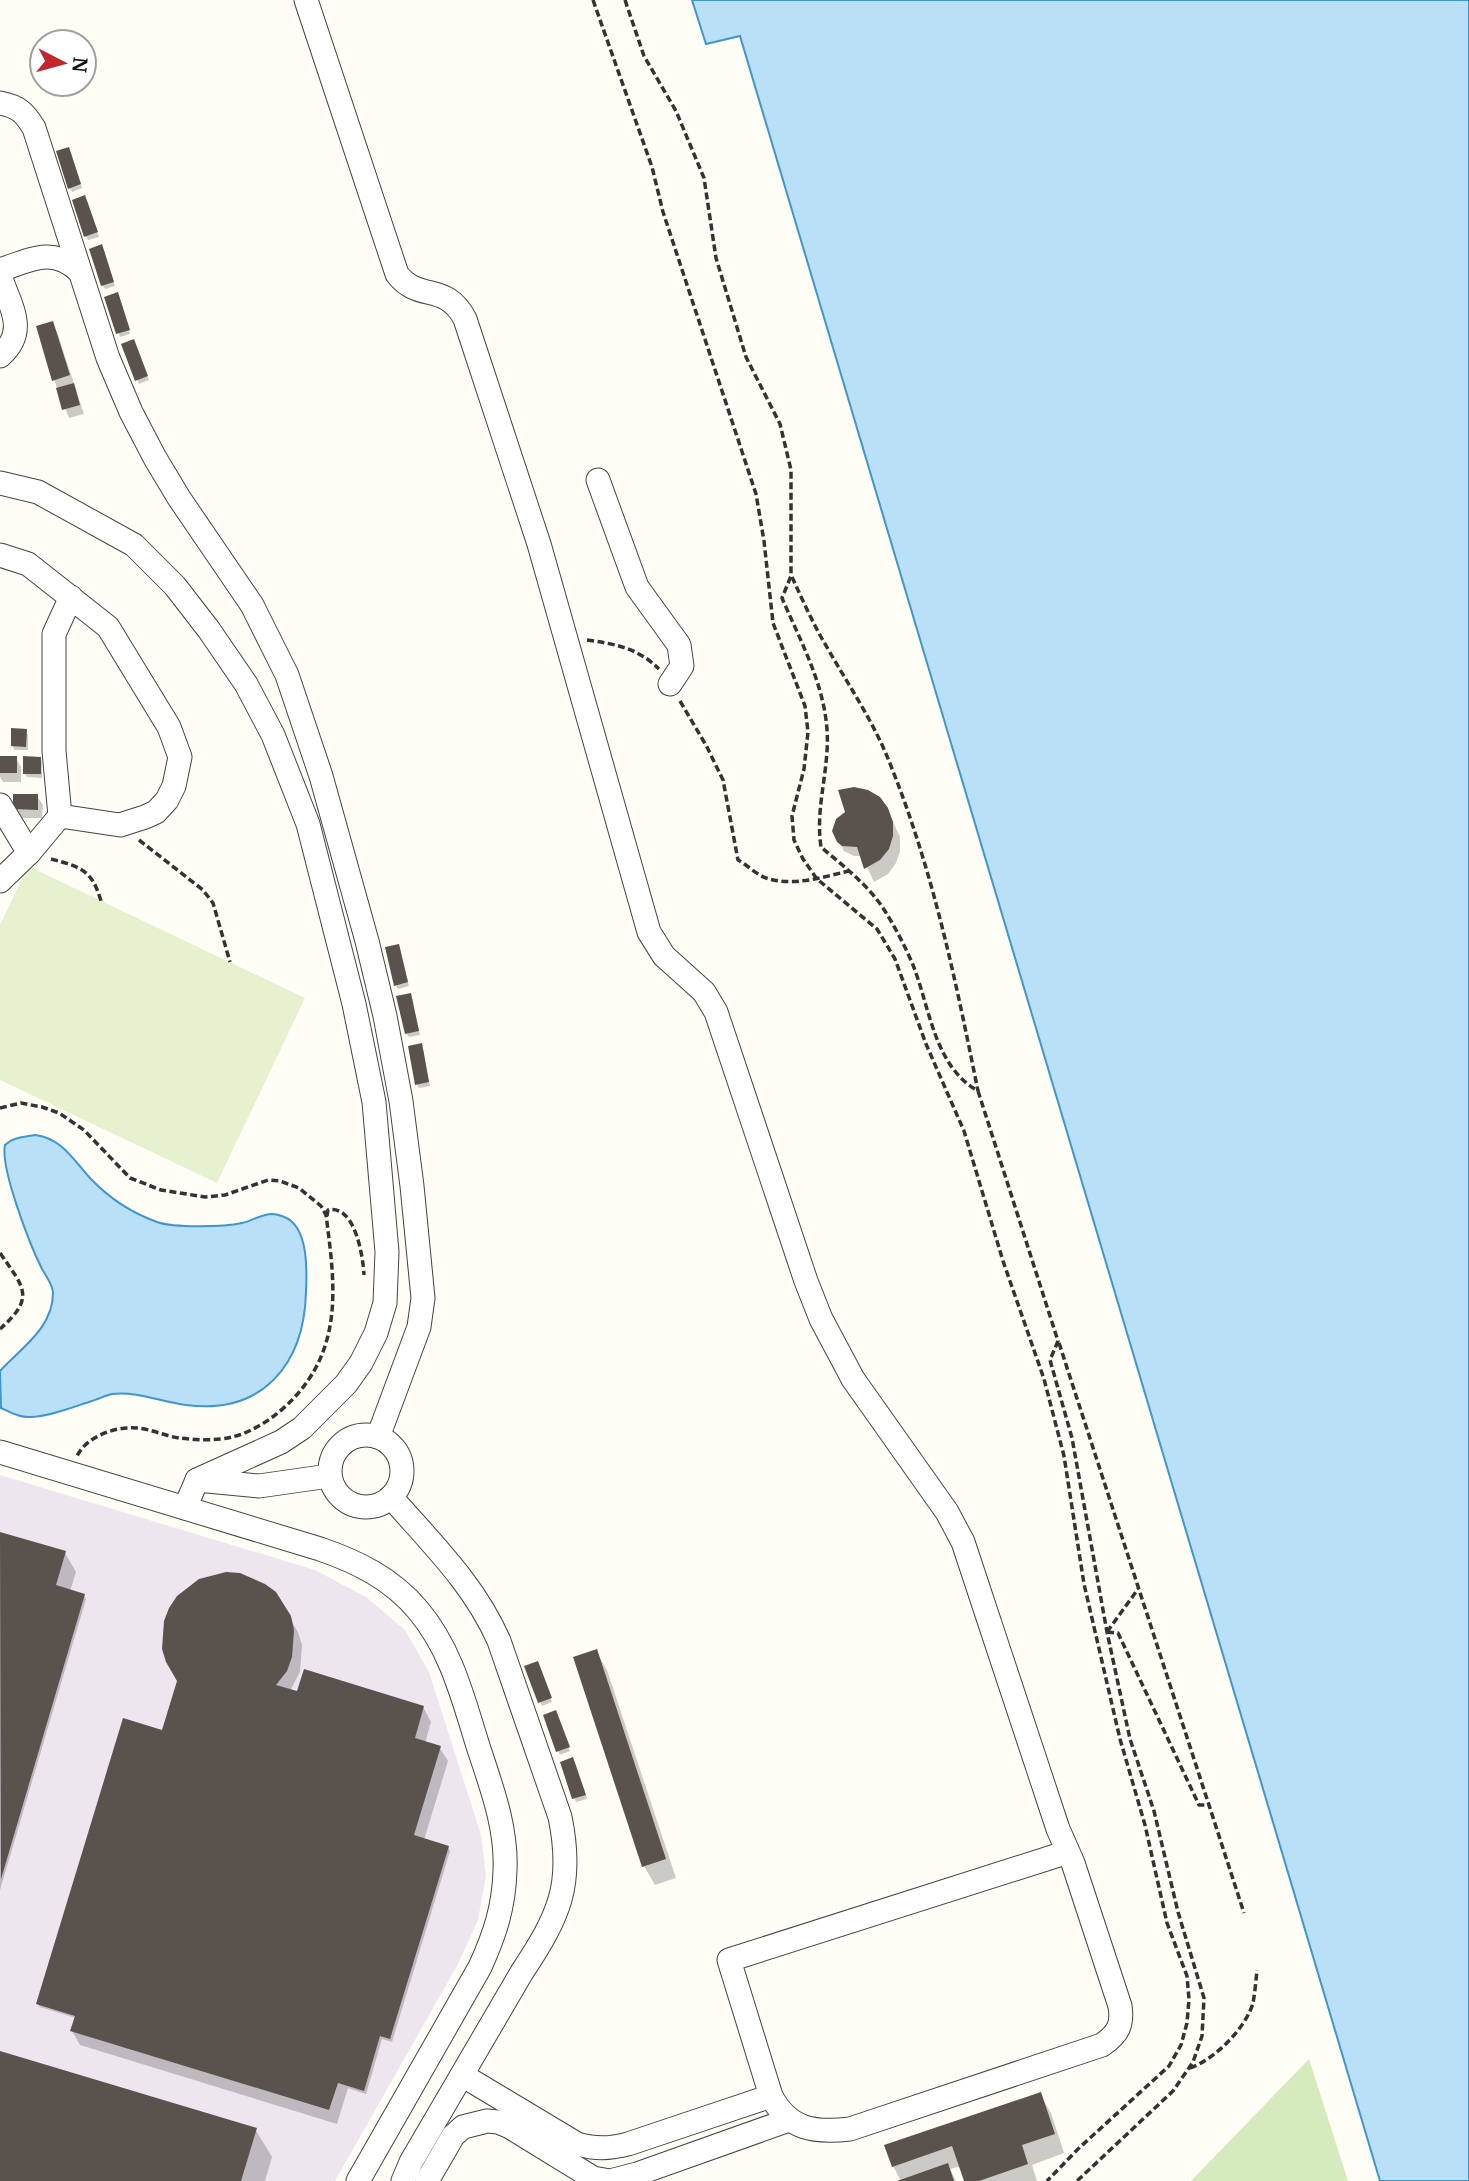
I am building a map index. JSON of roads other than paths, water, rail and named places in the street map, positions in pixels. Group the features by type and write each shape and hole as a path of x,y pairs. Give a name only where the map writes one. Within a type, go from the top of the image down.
{"street":[{"path":"306,0 397,274 412,289 445,296 460,310 465,319 539,544 649,932 664,956 704,992 716,1012 806,1281 838,1353 870,1405 956,1526 1058,1829 1068,1852 1120,2006 1120,2029 1102,2045 850,2129 820,2130 789,2120 778,2109 771,2096 729,1960 1068,1852"},
{"path":"0,103 12,105 25,113 34,128 108,358 155,458 252,605 287,675 305,724 367,941 401,1101 414,1198 423,1298 419,1327 379,1437"},
{"path":"0,270 39,257 54,257 69,261 79,271"},
{"path":"0,276 16,323 13,342 0,356"},
{"path":"598,480 637,587 679,645 682,666 670,684"},
{"path":"0,483 38,492 134,545 175,586 246,684 273,735 308,824 354,1004 374,1102 387,1252 384,1303 376,1333 361,1363 346,1384 302,1428 281,1442 197,1480 185,1508"},
{"path":"0,555 29,564 108,627 169,727 180,757 174,786 167,800 145,817 120,825 60,816"},
{"path":"0,881 29,853 60,816 54,751 54,634 71,597"},
{"path":"1,808 29,853"},
{"path":"357,1436 379,1437 389,1443 397,1452 401,1464 402,1476 398,1488 382,1504 370,1507 348,1504 339,1497 330,1476 333,1455 339,1446 357,1436"},
{"path":"0,1452 354,1561 398,1590 417,1608 436,1633 453,1669 499,1812 506,1867 504,1895 497,1930 455,2013 358,2181"},
{"path":"197,1480 259,1486 330,1476"},
{"path":"391,1497 475,1595 488,1615 560,1817 566,1868 563,1893 555,1917 411,2162 403,2181"},
{"path":"462,2076 577,2144 595,2148 628,2144 771,2096"},
{"path":"427,2181 453,2136 463,2127 487,2121 510,2127 593,2178 610,2180 634,2177 789,2120"}],"water":[{"path":"692,0 1469,0 1469,2181 1380,2181 740,36 706,44"},
{"path":"35,1135 60,1145 98,1186 114,1199 130,1210 157,1222 187,1226 224,1225 272,1214 287,1218 297,1227 306,1264 303,1318 297,1342 274,1380 257,1393 237,1402 213,1406 186,1405 122,1393 62,1411 31,1417 23,1417 1,1408 0,1371 42,1327 52,1305 52,1287 24,1225 11,1188 5,1156 5,1145 8,1142"}]}
